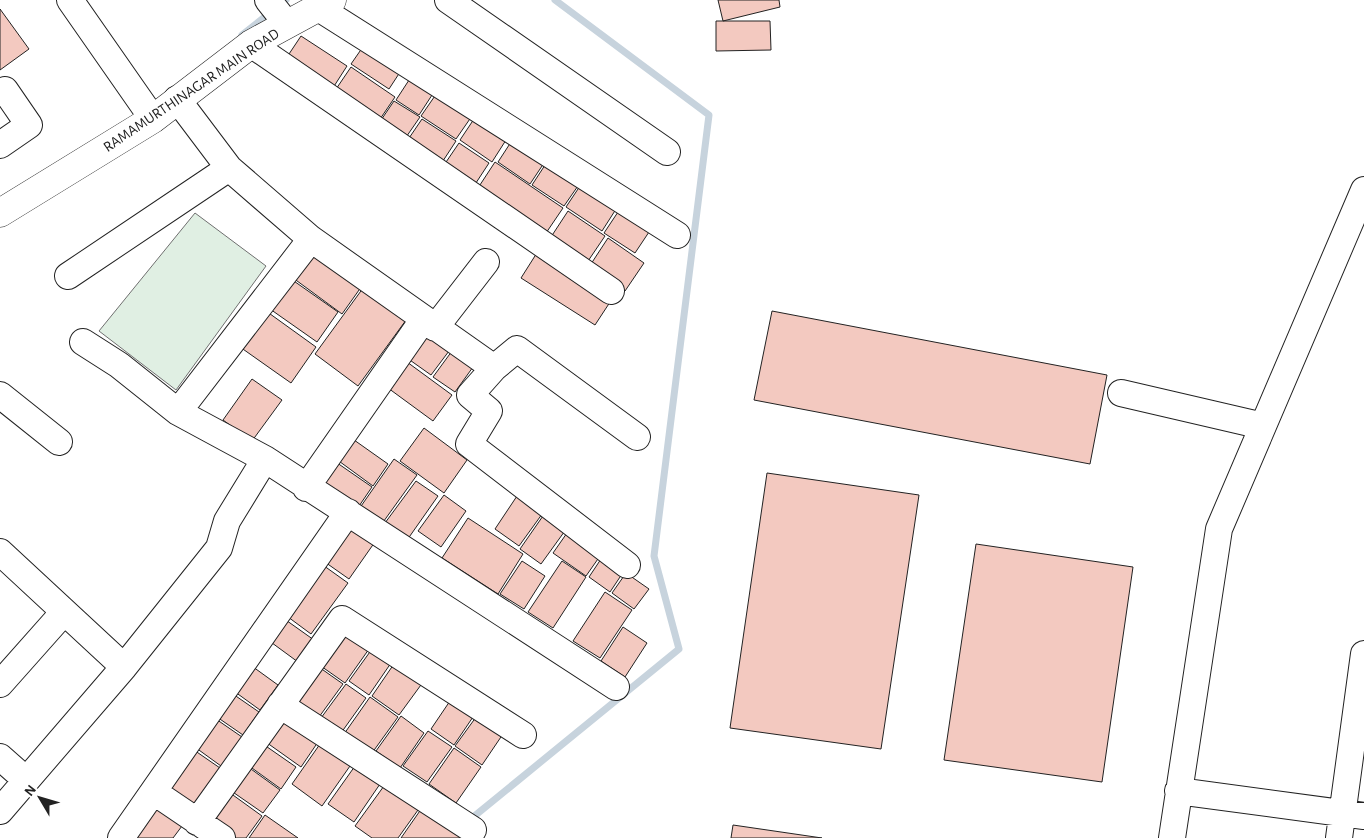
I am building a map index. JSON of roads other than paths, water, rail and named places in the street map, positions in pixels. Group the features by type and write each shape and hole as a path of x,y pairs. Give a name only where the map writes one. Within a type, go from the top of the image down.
{"main road":[{"name":"RAMAMURTHINAGAR MAIN ROAD","path":"2,208 153,119 251,44 324,4"}],"street":[{"path":"70,0 153,119"},
{"path":"448,0 667,152"},
{"path":"269,2 287,24"},
{"path":"324,4 677,235"},
{"path":"251,44 611,291"},
{"path":"0,145 29,126 5,90"},
{"path":"177,99 229,168 311,239 494,368"},
{"path":"68,276 229,168"},
{"path":"1172,838 1219,529 1364,190"},
{"path":"178,412 311,239"},
{"path":"306,488 429,324 486,262"},
{"path":"83,342 119,365 178,412 265,460 306,488 348,512 616,687"},
{"path":"627,565 469,444 489,412 470,395 494,368 517,349 637,437"},
{"path":"1121,393 1263,426"},
{"path":"0,395 59,442"},
{"path":"0,811 124,667 219,548 227,521 265,460"},
{"path":"121,838 348,512"},
{"path":"0,552 124,667"},
{"path":"0,684 64,612"},
{"path":"198,822 342,619 523,735"},
{"path":"1178,791 1349,822 1364,654"},
{"path":"280,705 473,830"},
{"path":"0,757 26,780"},
{"path":"154,792 222,838"}],"waterway":[{"path":"242,35 286,0"},
{"path":"470,823 472,818 679,649 654,556 709,115 555,0"}]}
